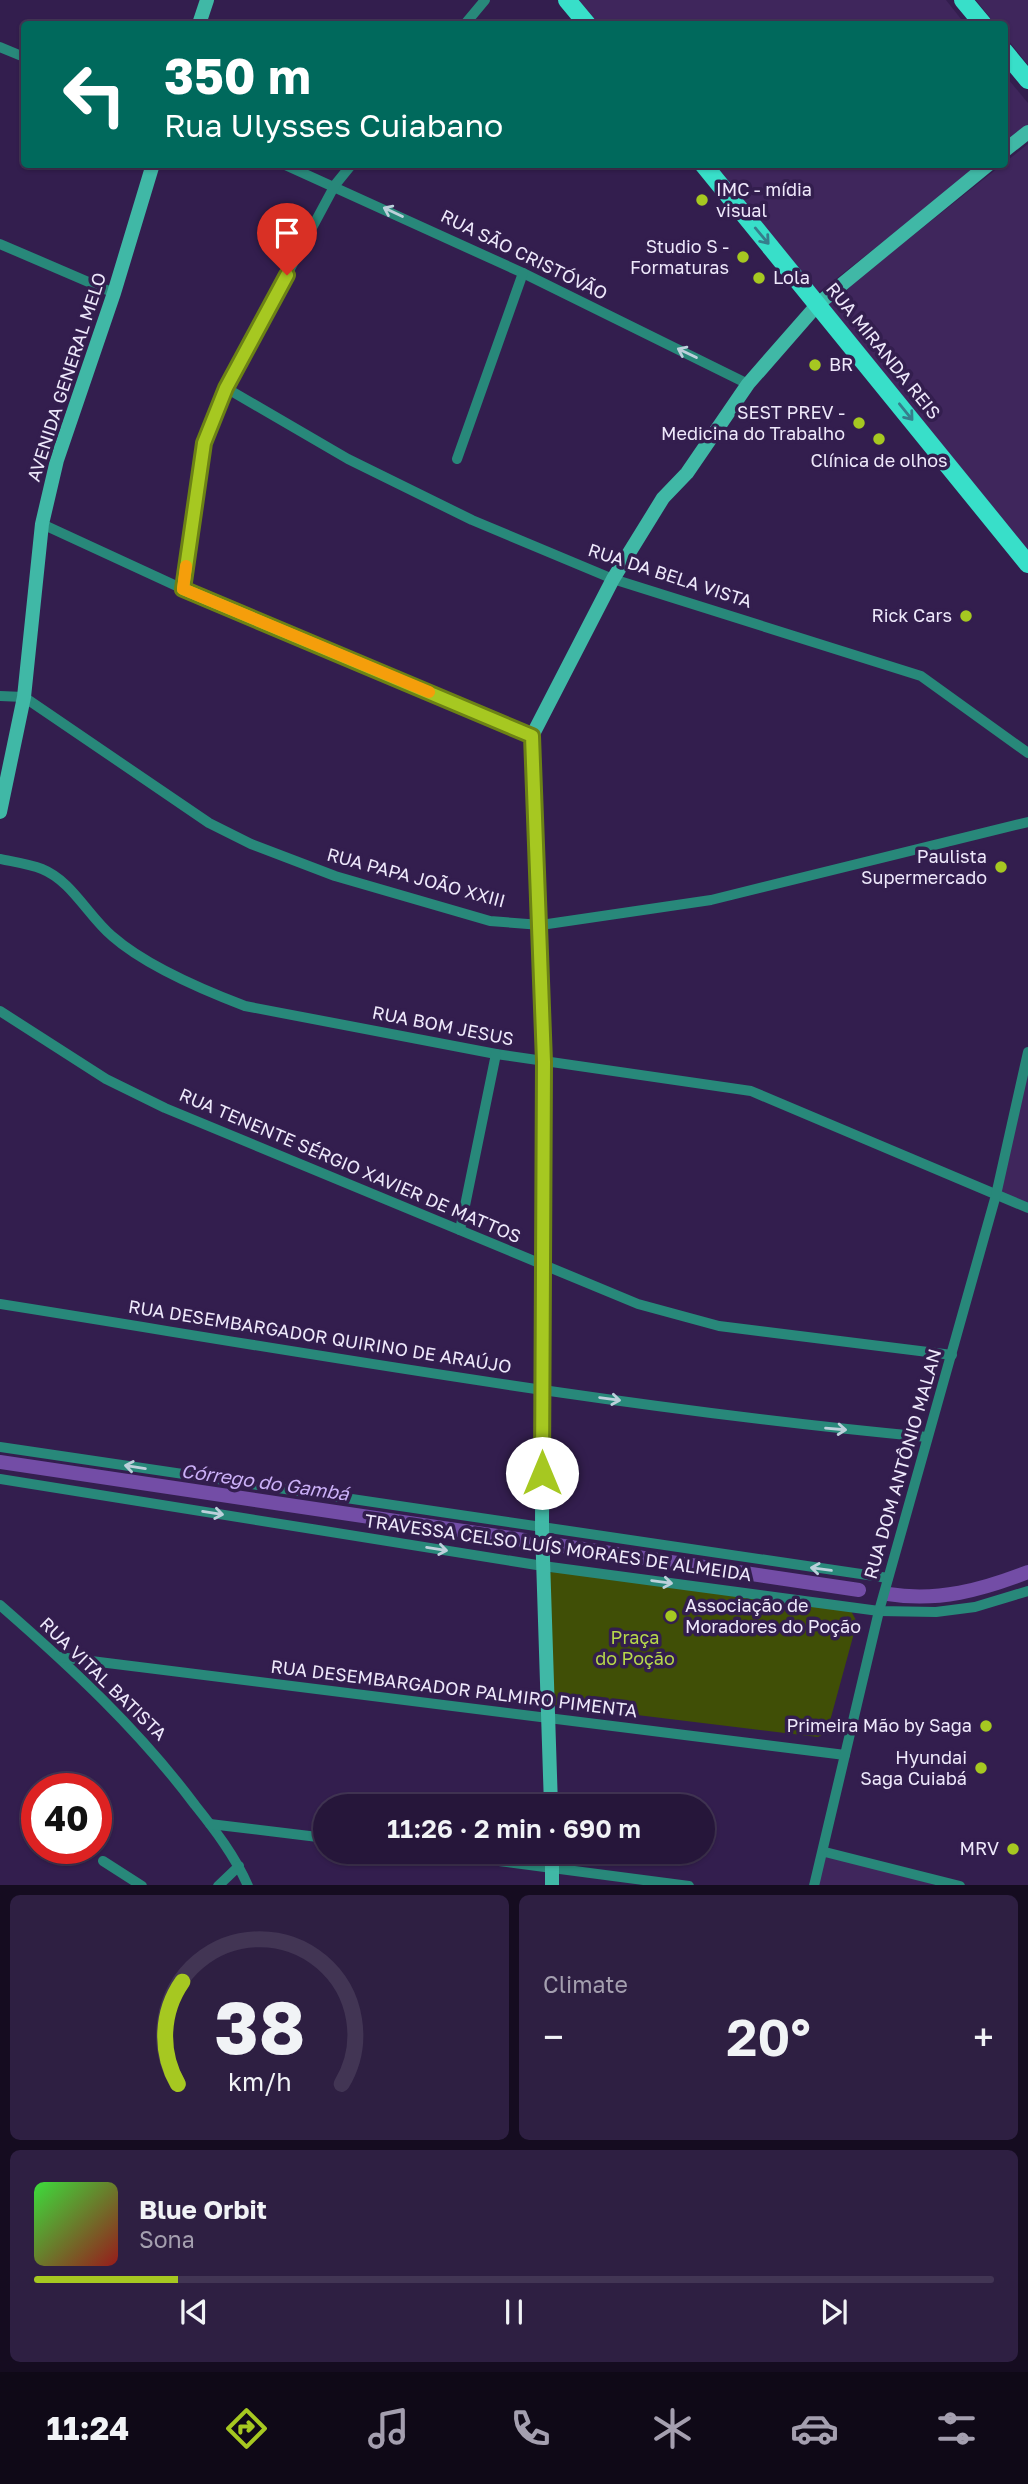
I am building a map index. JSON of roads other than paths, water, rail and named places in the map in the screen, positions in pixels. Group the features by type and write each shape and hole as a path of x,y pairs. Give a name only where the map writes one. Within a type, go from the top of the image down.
{"main road":[{"path":"566,0 584,21"},
{"path":"964,0 981,21"},
{"path":"1008,56 1028,80"},
{"name":"RUA MIRANDA REIS","path":"706,168 1028,564"}],"street":[{"path":"200,21 207,0"},
{"path":"468,21 485,0"},
{"path":"0,47 21,56"},
{"path":"1008,148 1028,132"},
{"name":"AVENIDA GENERAL MELO","path":"0,812 24,697 42,524 57,460 114,293 152,168"},
{"name":"RUA SÃO CRISTÓVÃO","path":"292,168 523,272 748,384"},
{"path":"183,589 204,443 226,388 335,186 349,168"},
{"path":"551,1794 542,1528 544,1062 532,736 613,579 663,498 687,473 748,384 818,304 984,168"},
{"path":"0,244 114,293"},
{"path":"457,459 523,272"},
{"name":"RUA DA BELA VISTA","path":"226,388 348,459 460,514 613,579 921,676 1028,753"},
{"path":"42,524 183,589 532,736"},
{"path":"0,696 24,697"},
{"name":"RUA PAPA JOÃO XXIII","path":"24,697 209,823 251,844 335,876 490,920 541,925 711,900 1028,822"},
{"name":"RUA BOM JESUS","path":"0,859 44,870 78,897 111,936 209,992 245,1006 496,1054 751,1091 1028,1208"},
{"name":"RUA TENENTE SÉRGIO XAVIER DE MATTOS","path":"0,1011 106,1079 165,1108 638,1304 719,1326 952,1354"},
{"name":"RUA DOM ANTÔNIO MALAN","path":"814,1885 825,1852 879,1611 996,1195 1028,1052"},
{"path":"460,1230 496,1054"},
{"name":"RUA DESEMBARGADOR QUIRINO DE ARAÚJO","path":"0,1304 542,1390 797,1425 928,1437"},
{"name":"TRAVESSA CELSO LUÍS MORAES DE ALMEIDA","path":"0,1447 888,1578"},
{"name":"TRAVESSA CELSO LUÍS MORAES DE ALMEIDA","path":"0,1479 543,1566 879,1611 936,1612 962,1609 1028,1591"},
{"name":"RUA VITAL BATISTA","path":"0,1605 123,1718 173,1775 210,1824 239,1866 248,1885"},
{"name":"RUA DESEMBARGADOR PALMIRO PIMENTA","path":"59,1657 845,1755"},
{"path":"210,1824 313,1836"},
{"path":"825,1852 960,1885"},
{"path":"108,1864 142,1885"},
{"path":"528,1864 689,1885"},
{"path":"218,1885 239,1866"},
{"path":"552,1867 552,1885"}],"waterway":[{"name":"Córrego do Gambá","path":"0,1462 524,1540"},
{"name":"Córrego do Gambá","path":"550,1544 859,1590"},
{"name":"Córrego do Gambá","path":"888,1594 925,1596 960,1593 1028,1572"}],"place":[{"name":"IMC - mídia visual","path":"702,200"},
{"name":"Studio S - Formaturas","path":"743,257"},
{"name":"Lola","path":"759,278"},
{"name":"BR","path":"815,365"},
{"name":"SEST PREV - Medicina do Trabalho","path":"859,423"},
{"name":"Clínica de olhos","path":"879,439"},
{"name":"Rick Cars","path":"966,616"},
{"name":"Paulista Supermercado","path":"1001,867"},
{"name":"Associação de Moradores do Poção","path":"671,1616"},
{"name":"Primeira Mão by Saga","path":"986,1726"},
{"name":"Hyundai Saga Cuiabá","path":"981,1768"},
{"name":"MRV","path":"1013,1849"}],"park label":[{"name":"Praça do Poção","path":"635,1648"}]}
